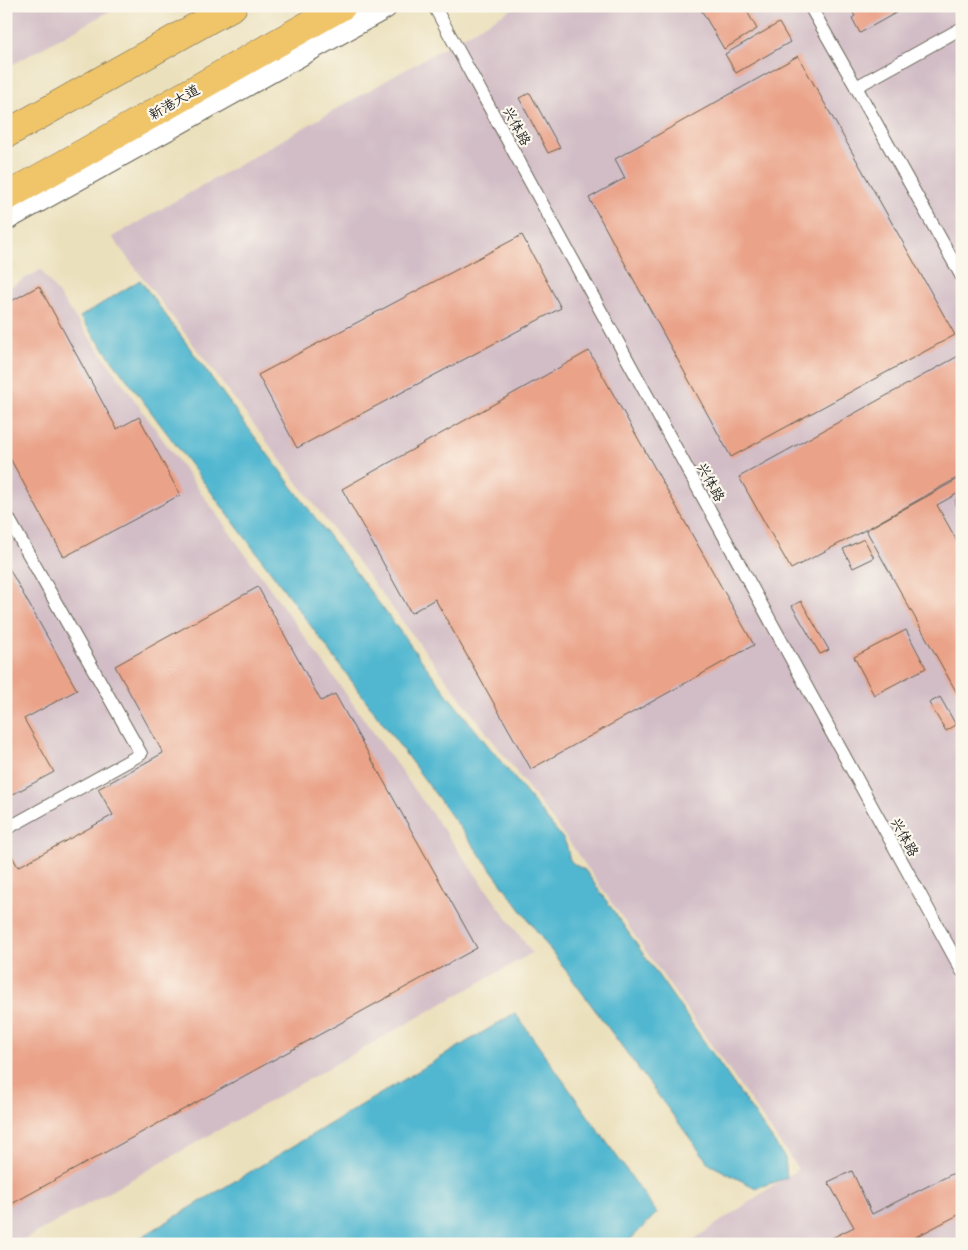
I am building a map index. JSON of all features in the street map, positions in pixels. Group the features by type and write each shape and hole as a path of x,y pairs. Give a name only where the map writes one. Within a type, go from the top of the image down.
{"main road":[{"path":"6,134 232,6"},
{"name":"新港大道","path":"6,197 342,6"}],"street":[{"path":"6,216 384,6"}],"lane":[{"name":"兴体路","path":"434,6 962,972"},
{"path":"810,6 962,277"},
{"path":"856,87 962,28"},
{"path":"6,514 141,754 6,829"}],"shaded area":[{"path":"6,6 119,6 6,68"},
{"path":"517,6 962,6 962,1244 687,1244 798,1169 570,843 112,237"},
{"path":"41,270 532,953 17,1244 6,1244 6,289"}],"water":[{"path":"140,280 449,697 564,840 569,858 573,863 585,870 785,1158 787,1178 756,1188 709,1164 80,317"},
{"path":"515,1013 657,1213 626,1244 130,1244"}],"building":[{"path":"699,6 744,6 757,29 724,49"},
{"path":"849,6 908,6 860,33 852,18 855,16"},
{"path":"779,23 790,42 736,73 725,54"},
{"path":"798,56 955,335 731,457 589,198 625,178 615,159"},
{"path":"530,93 560,148 548,153 519,98"},
{"path":"522,235 561,308 297,448 258,375"},
{"path":"39,286 117,429 139,417 180,495 64,557 6,451 6,304"},
{"path":"589,351 754,645 531,769 435,599 411,613 342,489"},
{"path":"962,354 962,475 867,529 791,569 739,477"},
{"path":"962,477 962,491 937,505 962,550 962,702 866,530"},
{"path":"864,539 874,558 853,568 843,549"},
{"path":"6,563 77,690 24,719 54,772 6,798"},
{"path":"258,587 321,701 335,694 477,948 6,1207 6,845 18,867 113,815 98,789 163,753 115,666"},
{"path":"801,601 829,650 820,654 792,606"},
{"path":"906,630 926,668 874,695 854,657"},
{"path":"940,697 956,725 946,731 929,703"},
{"path":"962,1169 962,1213 902,1244 820,1244 854,1227 828,1182 852,1171 872,1214"}]}
